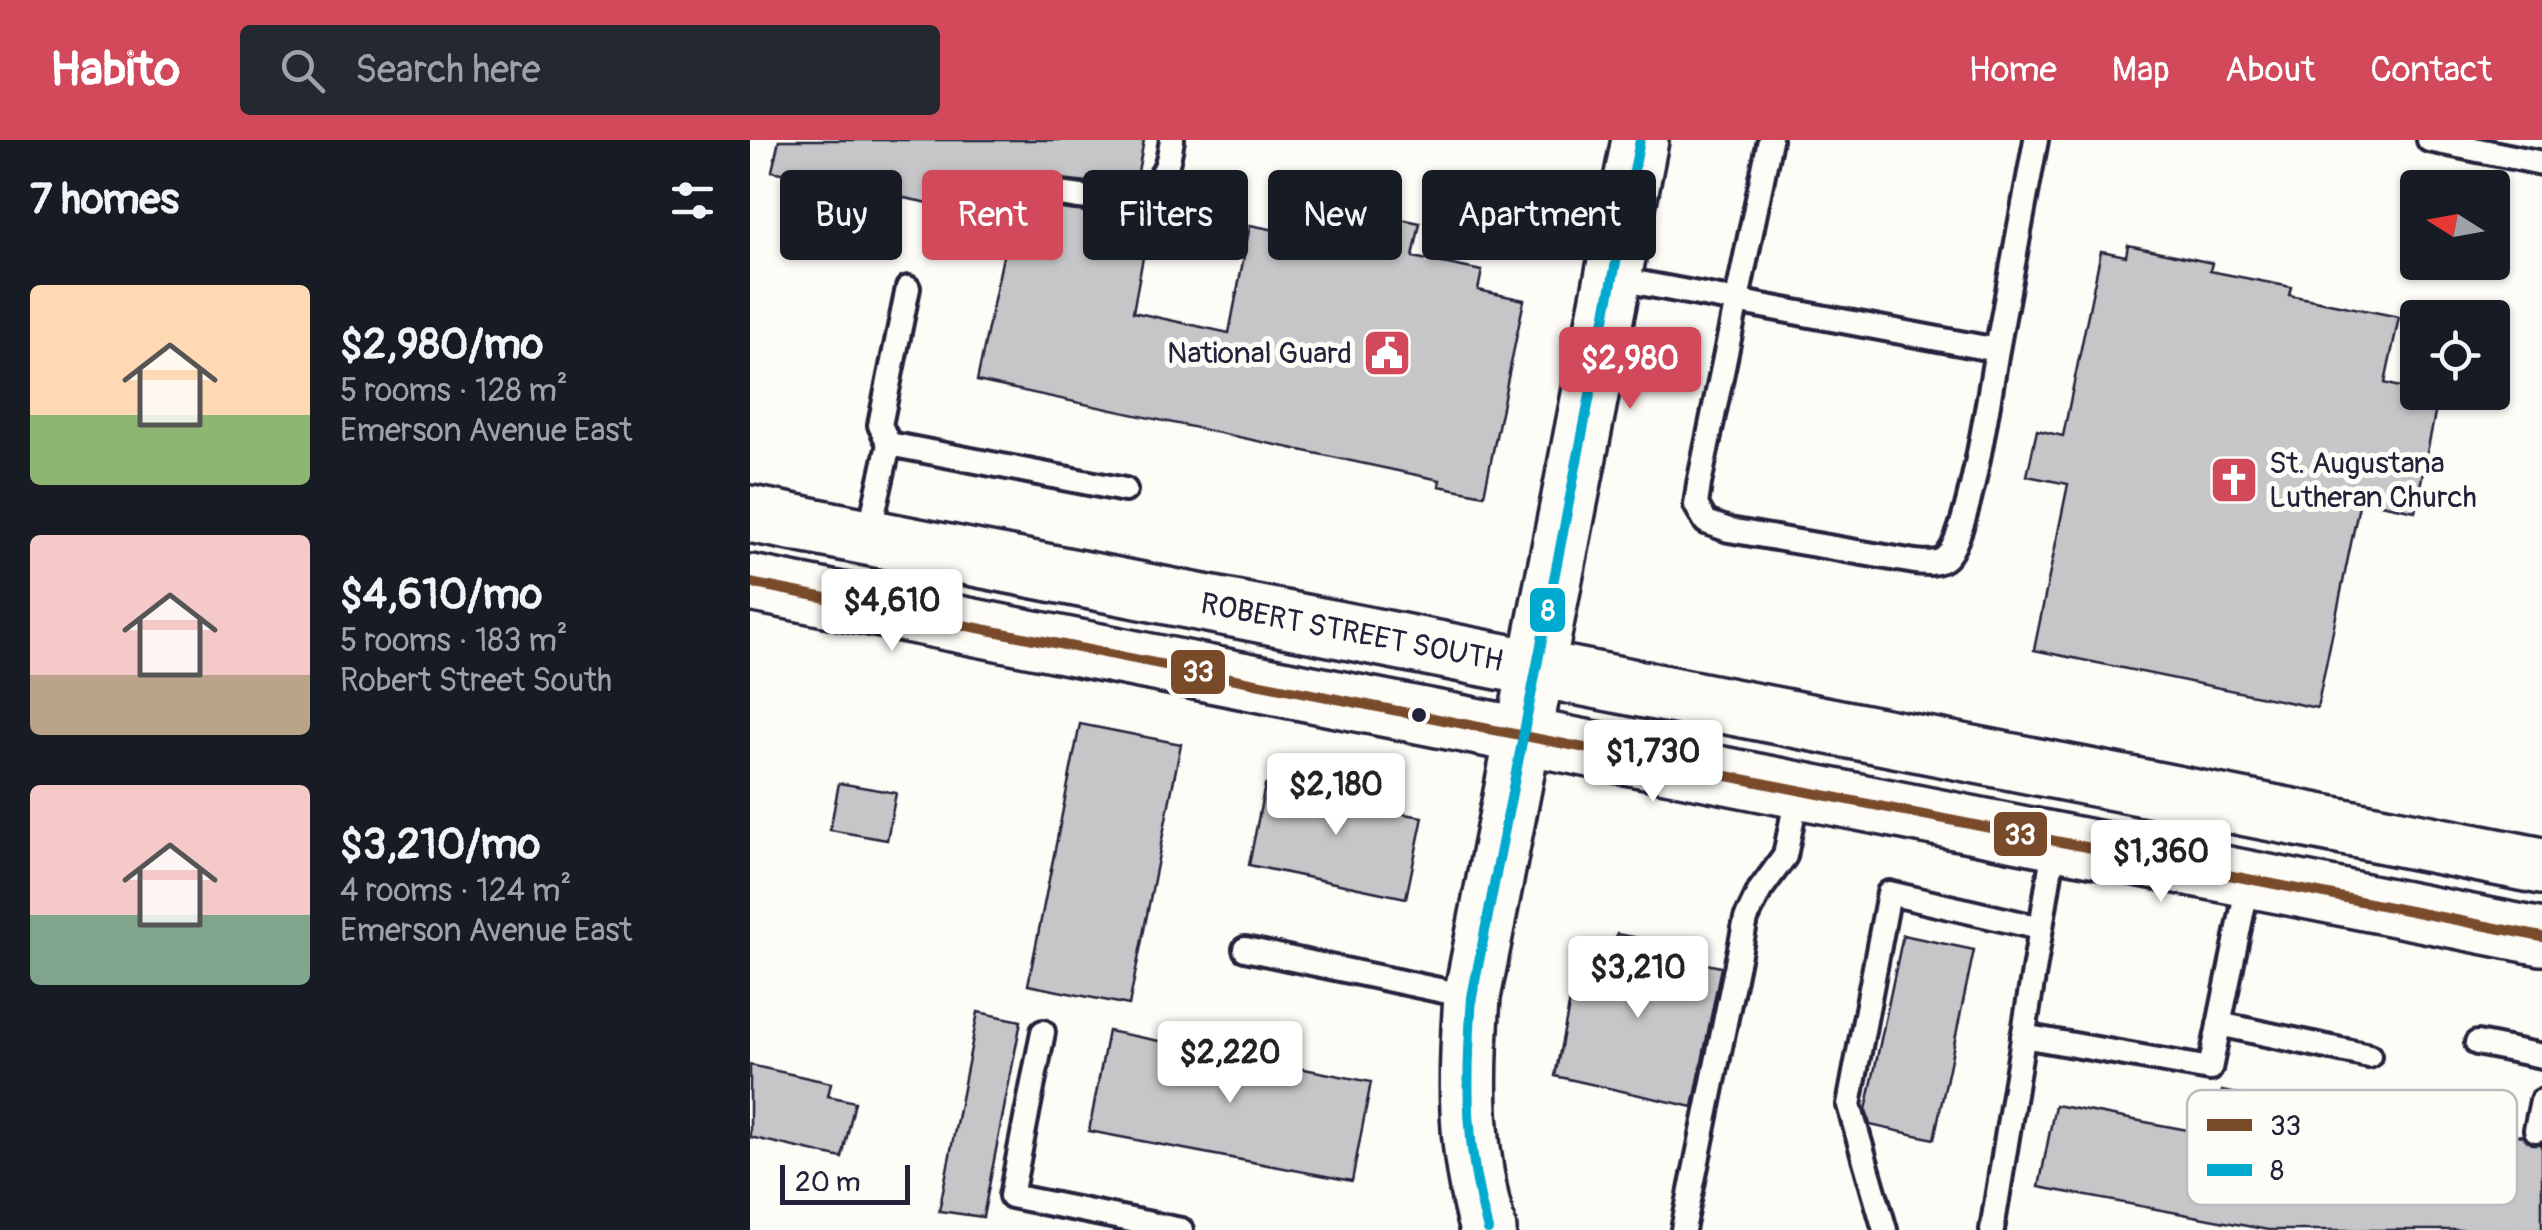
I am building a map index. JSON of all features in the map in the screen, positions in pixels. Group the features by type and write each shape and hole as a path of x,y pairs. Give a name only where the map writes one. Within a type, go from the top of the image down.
{"main road":[{"path":"1488,1230 1470,1144 1466,1076 1472,997 1640,140"},
{"name":"ROBERT STREET SOUTH","path":"750,514 2542,866"},
{"path":"750,584 2542,938"}],"lane":[{"path":"1063,194 1105,201 1148,190 1164,171 1172,140"},
{"path":"1770,140 1696,505 1706,522 1730,530 1932,564 1946,558 1960,530 1978,460 2036,140"},
{"path":"2429,140 2542,162"},
{"path":"1613,278 1997,350"},
{"path":"868,537 889,444 880,425 908,288"},
{"path":"889,444 1124,490"},
{"path":"1683,1230 1746,918 1760,890 1785,856 1798,790"},
{"path":"1992,1230 2055,841"},
{"path":"2022,1036 2210,1069 2249,879"},
{"path":"1885,1230 1849,1105 1889,893 2040,928"},
{"path":"1245,949 1472,997"},
{"path":"2219,1024 2369,1056"},
{"path":"1043,1032 1012,1196 1182,1230"},
{"path":"2477,1044 2542,1056"},
{"path":"2536,1130 2542,1101"}],"building":[{"path":"779,140 1144,140 1138,170 1083,170 1083,181 1063,179 1063,170 922,170 922,202 902,198 902,170 772,171"},
{"path":"1063,209 1083,212 1083,260 1143,260 1133,312 1229,333 1243,260 1248,260 1250,225 1268,229 1268,260 1402,260 1402,219 1420,223 1413,257 1482,271 1478,290 1524,300 1484,495 1439,486 1440,480 977,381 1002,260 1063,260"},
{"name":"St. Augustana Lutheran Church","path":"2128,245 2212,263 2210,271 2291,287 2289,295 2399,317 2385,383 2400,387 2400,410 2436,410 2415,511 2360,500 2317,708 2034,650 2068,484 2027,476 2037,430 2063,436 2101,251 2126,256"},
{"path":"1080,724 1181,744 1129,1005 1028,985"},
{"path":"1286,781 1405,806 1404,814 1423,817 1406,898 1249,865 1265,785 1285,790"},
{"path":"839,783 896,793 887,840 830,830"},
{"path":"1617,934 1655,941 1652,953 1721,967 1693,1107 1555,1076 1582,941 1615,948"},
{"path":"1903,935 1974,950 1934,1139 1870,1125 1866,1110"},
{"path":"978,1012 1021,1021 983,1217 939,1211"},
{"path":"1108,1031 1371,1082 1352,1181 1089,1131"},
{"path":"750,1065 831,1083 828,1096 855,1102 842,1158 750,1137"},
{"path":"2055,1105 2187,1130 2187,1205 2517,1205 2517,1135 2523,1136 2532,1144 2542,1144 2542,1230 2268,1230 2039,1187"}],"transit line":[{"name":"8","path":"1488,1230 1475,1171 1469,1114 1472,997 1640,140"},
{"name":"33","path":"750,583 2542,937"}],"place":[{"name":"National Guard","path":"1387,353"},
{"name":"St. Augustana Lutheran Church","path":"2234,480"}]}
